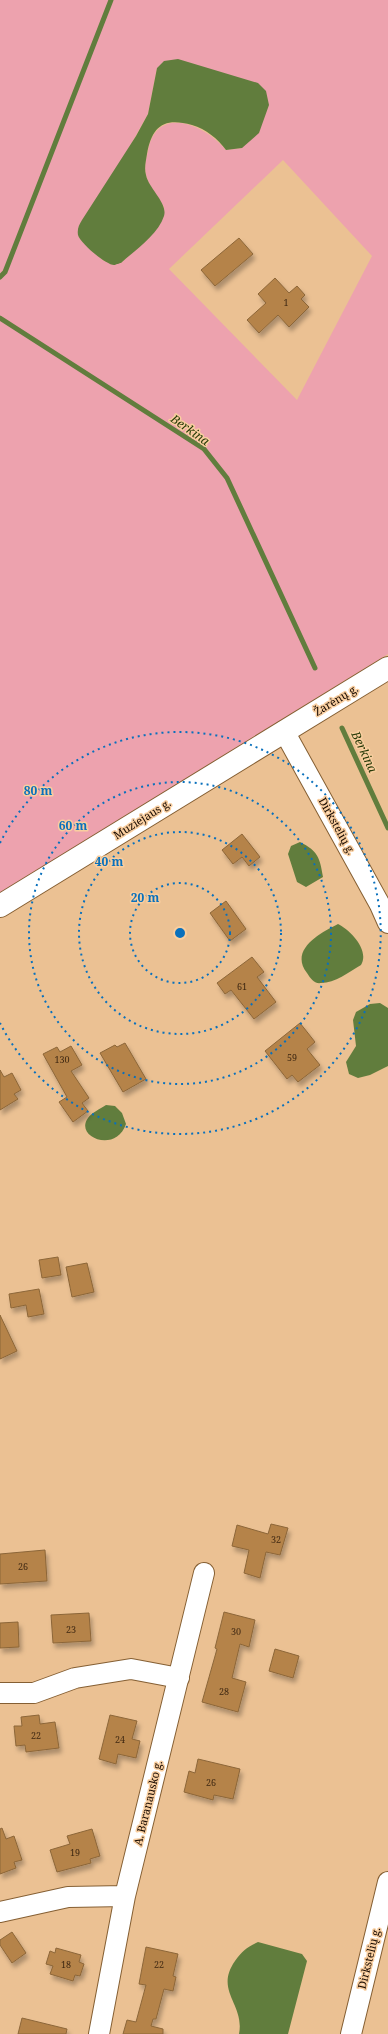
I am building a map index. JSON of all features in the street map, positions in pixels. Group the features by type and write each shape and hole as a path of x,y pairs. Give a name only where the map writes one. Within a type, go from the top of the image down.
{"main road":[{"name":"Žarėnų g.","path":"284,731 388,668"},
{"name":"Muziejaus g.","path":"0,906 284,731"}],"street":[{"name":"Dirkstelių g.","path":"284,731 380,905 388,923"},
{"name":"A. Baranausko g.","path":"99,2034 125,1896 204,1573"},
{"path":"0,1693 34,1694 75,1678 131,1669 179,1678"},
{"name":"Dirkstelių g.","path":"351,2034 388,1882"},
{"path":"0,1912 68,1897 125,1896"}],"shaded area":[{"path":"0,0 388,0 388,654 0,893","holes":["157,68 242,148 226,150 217,141 194,126 182,123 171,123 161,127 153,136 147,154 145,169 149,184 164,207 160,223 153,233 121,263 104,261 79,237 148,114","283,160 372,256 297,400 169,269"]},
{"path":"178,59 258,83 266,91 269,105 259,133 242,148 226,150 207,132 192,125 174,122 167,123 156,130 149,144 145,170 148,180 161,201 164,216 157,230 121,263 114,265 110,264 100,258 83,243 78,235 78,227 136,136 148,114 157,68 164,61"},
{"path":"300,842 311,849 317,856 321,865 323,877 306,887 297,882 288,854 291,846"},
{"path":"338,924 353,936 361,947 363,959 361,965 337,979 326,983 316,983 302,965 304,950 316,937"},
{"path":"380,1003 388,1008 388,1066 370,1075 358,1078 349,1074 346,1062 356,1046 353,1020 356,1012 370,1004"},
{"path":"106,1105 115,1106 122,1113 126,1124 121,1133 114,1138 106,1140 91,1136 85,1125 89,1116"},
{"path":"258,1942 302,1954 307,1961 288,2034 239,2034 240,2023 229,1989 229,1972 242,1952"}],"building":[{"path":"239,238 253,254 215,286 201,270"},
{"path":"275,278 289,293 297,286 305,295 301,299 309,307 289,327 278,315 259,333 247,320 266,303 258,294"},
{"path":"242,834 260,857 249,866 242,857 233,864 222,850"},
{"path":"226,901 246,929 230,941 210,913"},
{"path":"252,957 264,972 257,977 276,1002 254,1019 231,990 225,994 217,983"},
{"path":"300,1023 315,1042 307,1049 320,1065 298,1082 292,1075 287,1079 265,1051"},
{"path":"125,1043 146,1079 123,1092 100,1053 115,1045 117,1047"},
{"path":"71,1046 82,1065 71,1071 89,1098 82,1103 88,1111 73,1122 59,1102 67,1097 43,1054 57,1047 60,1052"},
{"path":"0,1070 4,1077 12,1073 21,1090 14,1094 18,1099 0,1110"},
{"path":"58,1257 61,1275 42,1278 39,1260"},
{"path":"87,1263 94,1292 72,1297 66,1267"},
{"path":"39,1289 44,1314 28,1317 26,1305 11,1308 9,1294"},
{"path":"0,1315 17,1351 0,1359"},
{"path":"271,1524 288,1528 280,1555 266,1552 260,1578 244,1573 249,1550 232,1546 237,1525 268,1534"},
{"path":"45,1550 47,1581 0,1584 0,1554"},
{"path":"224,1612 255,1620 249,1647 240,1644 232,1678 246,1682 238,1712 202,1702 217,1649 215,1648"},
{"path":"89,1613 91,1641 53,1643 51,1615"},
{"path":"18,1622 19,1647 0,1648 0,1623"},
{"path":"275,1649 299,1656 293,1678 269,1671"},
{"path":"39,1715 40,1724 55,1722 59,1748 26,1752 25,1745 16,1746 14,1726 22,1726 21,1717"},
{"path":"110,1715 137,1721 132,1739 140,1741 136,1758 118,1754 116,1764 99,1759"},
{"path":"198,1759 240,1769 233,1799 214,1795 213,1800 184,1792 189,1771 195,1773"},
{"path":"2,1828 6,1839 14,1836 22,1860 14,1862 16,1868 0,1874 0,1829"},
{"path":"92,1829 100,1856 90,1859 91,1863 57,1872 50,1850 70,1844 67,1836"},
{"path":"12,1932 26,1953 12,1963 0,1945 0,1940"},
{"path":"146,1947 178,1954 173,1976 176,1977 173,1991 164,1989 156,2019 153,2019 151,2026 163,2029 163,2034 123,2034 127,2020 136,2022 146,1985 139,1984"},
{"path":"56,1948 81,1955 79,1962 84,1964 80,1976 75,1975 73,1981 50,1974 53,1966 46,1964 50,1951 55,1953"},
{"path":"22,2018 67,2029 66,2034 18,2034"}],"waterway":[{"path":"0,277 5,272 111,0"},
{"name":"Berkina","path":"0,318 204,449 227,478 315,668"},
{"name":"Berkina","path":"342,728 388,828"}]}
